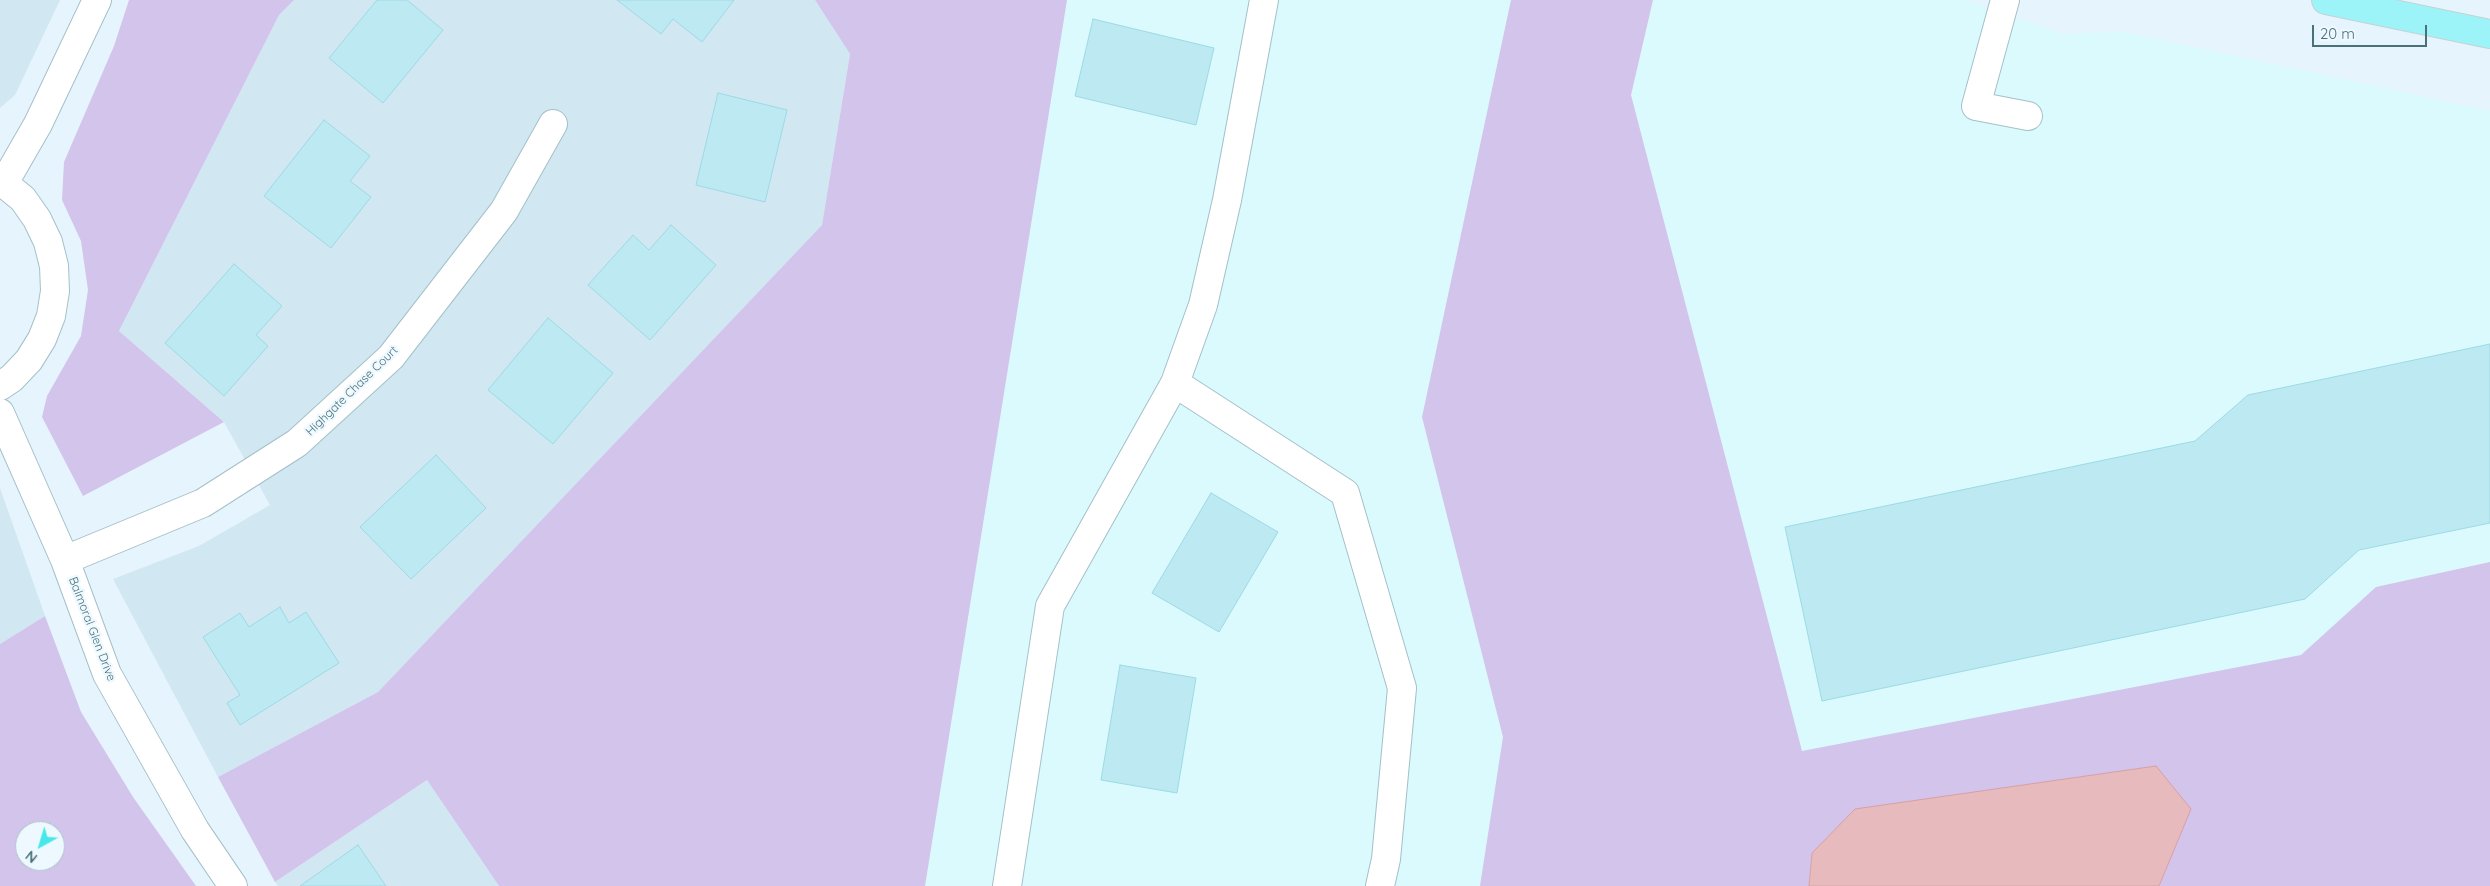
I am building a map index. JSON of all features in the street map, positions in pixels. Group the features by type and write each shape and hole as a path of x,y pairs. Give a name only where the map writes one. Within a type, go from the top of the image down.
{"highway":[{"path":"2326,0 2490,34"}],"street":[{"path":"0,386 12,378 29,360 42,339 51,316 55,291 54,266 48,242 37,220 23,200 2,182 38,124 98,0"},
{"path":"1007,886 1050,606 1176,383 1206,295 1227,200 1264,0"},
{"path":"2005,0 1976,106 2028,116"},
{"name":"Highgate Chase Court","path":"65,560 203,503 297,443 392,357 504,211 553,124"},
{"path":"1176,383 1345,493 1402,688 1386,859 1380,886"},
{"name":"Balmoral Glen Drive","path":"0,413 65,560 107,674 195,830 233,886"}],"shaded area":[{"path":"0,0 60,0 15,95 0,108"},
{"path":"129,0 294,0 279,15 119,331 224,422 83,496 42,417 47,396 81,336 88,290 81,241 62,200 64,162 114,46"},
{"path":"294,0 815,0 850,54 822,225 378,692 218,777 113,579 199,546 270,505 224,422 119,331 279,15"},
{"path":"815,0 1067,0 925,886 499,886 427,780 275,882 218,777 378,692 822,225 850,54"},
{"path":"1067,0 1511,0 1422,417 1503,737 1480,886 925,886"},
{"path":"1511,0 1653,0 1631,95 1802,751 2301,655 2376,587 2490,562 2490,886 2159,886 2190,809 1812,853 1809,886 1480,886 1503,737 1422,417"},
{"path":"1653,0 1967,0 2062,34 2124,32 2490,111 2490,562 2376,587 2301,655 1802,752 1631,95"},
{"path":"0,488 45,616 0,644"},
{"path":"45,616 81,712 133,797 196,886 0,886 0,644"},
{"path":"2156,766 2191,809 2159,886 1809,886 1812,853 1855,809"},
{"path":"427,780 499,886 278,886 275,882"}],"building":[{"path":"377,0 407,0 443,30 383,103 329,58"},
{"path":"617,0 734,0 702,42 673,19 661,34"},
{"path":"1093,19 1214,48 1196,125 1075,96"},
{"path":"718,93 787,110 765,202 696,185"},
{"path":"324,120 370,156 350,181 371,197 331,248 264,196"},
{"path":"671,225 716,265 650,340 588,285 633,235 649,250"},
{"path":"234,264 282,306 256,335 268,346 224,396 165,343"},
{"path":"548,318 613,373 553,444 488,390"},
{"path":"2490,344 2490,523 2359,550 2305,599 1822,701 1785,527 2195,441 2248,395"},
{"path":"436,455 486,508 411,579 360,527"},
{"path":"1211,493 1278,532 1219,632 1152,593"},
{"path":"280,607 289,623 306,612 339,663 240,725 227,703 240,695 203,637 240,613 249,627"},
{"path":"1120,665 1196,678 1177,793 1101,780"},
{"path":"358,845 386,886 300,886"}]}
